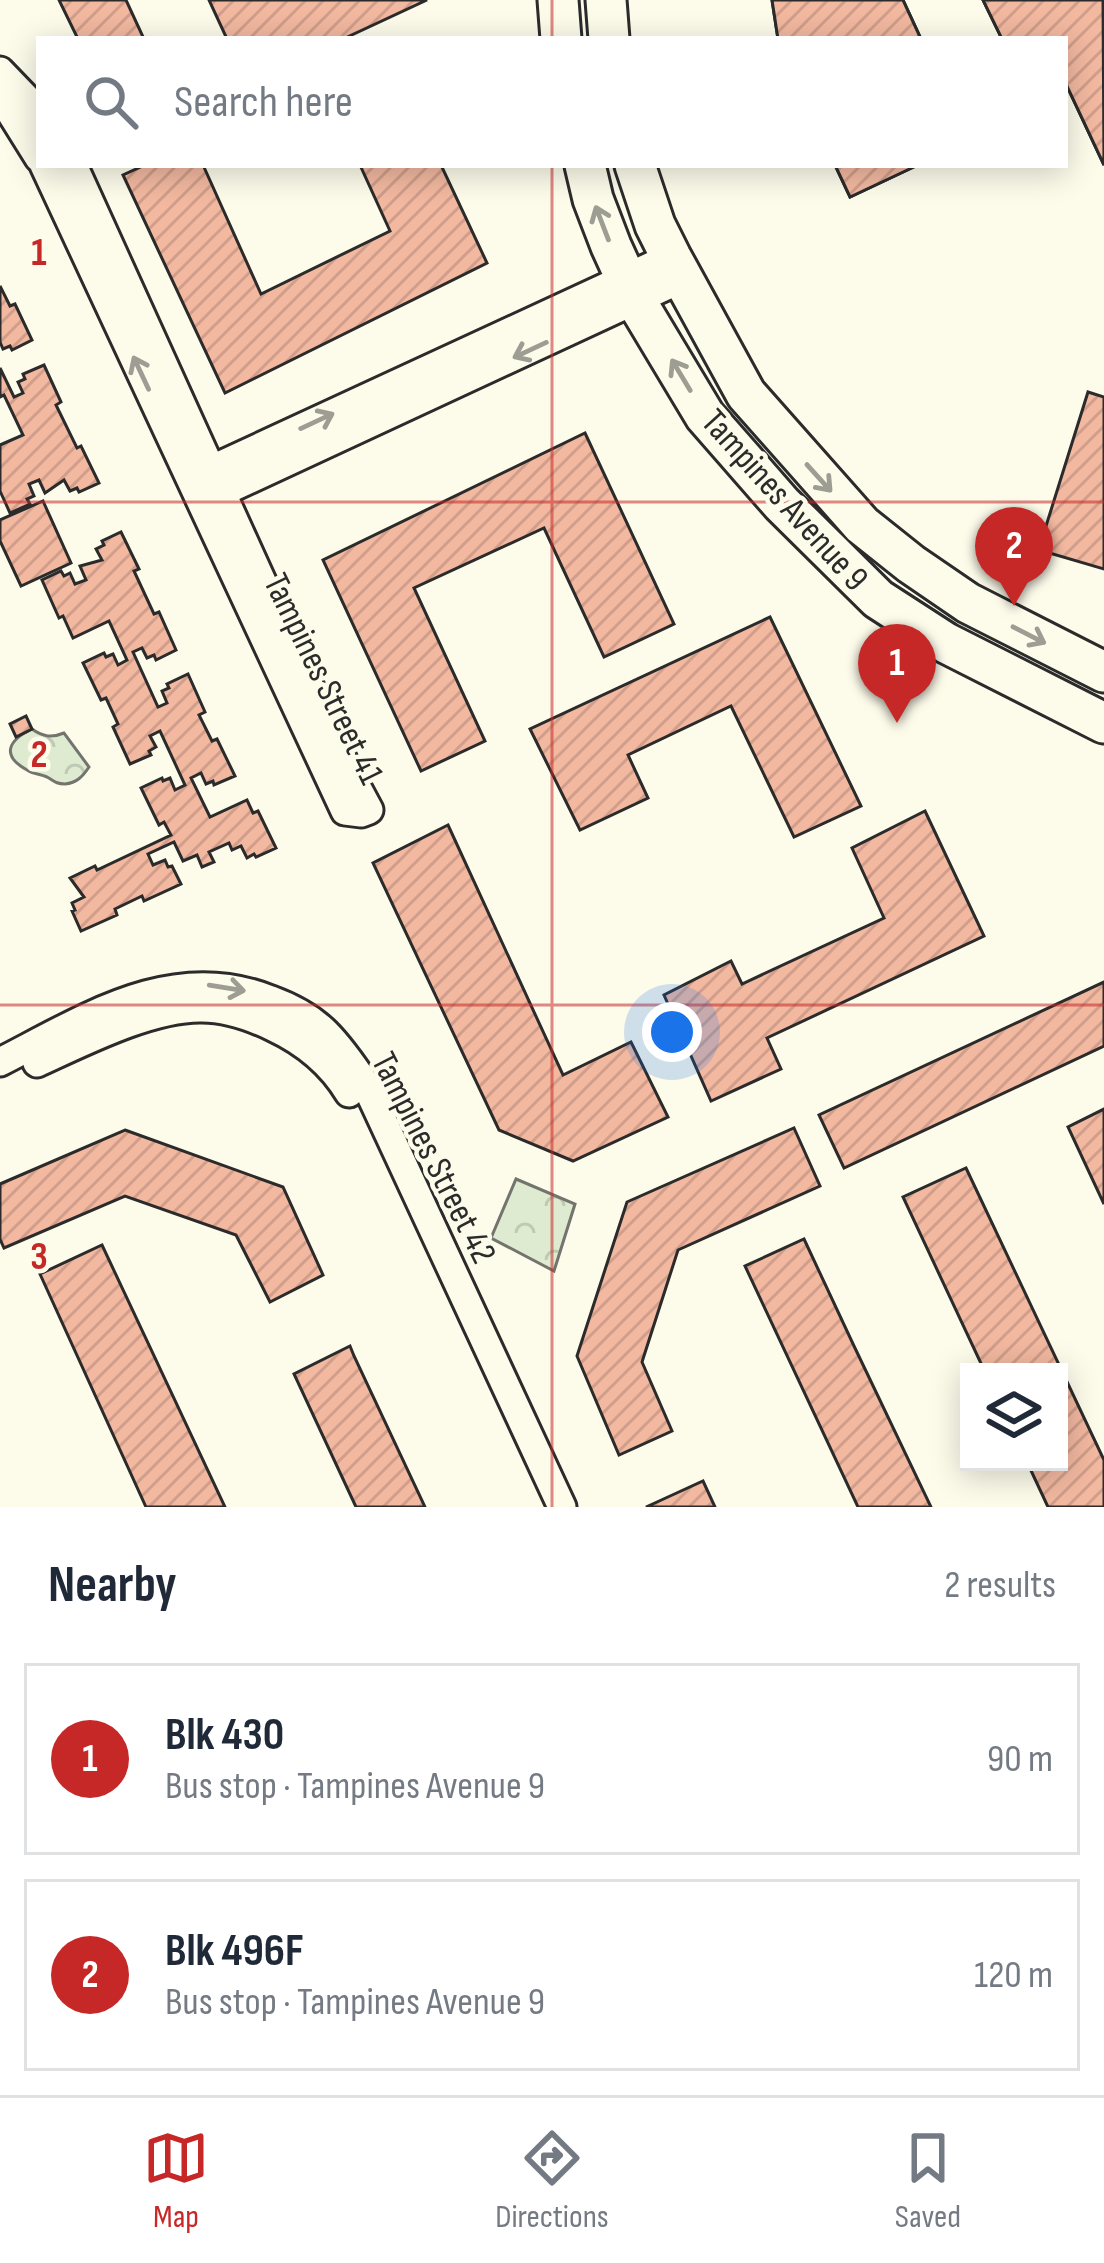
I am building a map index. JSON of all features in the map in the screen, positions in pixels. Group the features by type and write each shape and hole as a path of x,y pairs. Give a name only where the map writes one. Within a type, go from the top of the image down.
{"main road":[{"path":"558,0 561,36"},
{"path":"606,0 609,36"},
{"name":"Tampines Avenue 9","path":"586,168 593,199 631,291 706,416 782,505 878,599 946,643 1104,723"},
{"name":"Tampines Avenue 9","path":"636,168 676,268 746,394 862,525 968,603 1104,672"}],"street":[{"path":"0,71 36,112"},
{"name":"Tampines Street 41","path":"0,100 36,153"},
{"name":"Tampines Street 41","path":"45,168 206,486 346,769 368,810 362,813 345,811 206,486 74,168"},
{"path":"206,486 676,268"},
{"name":"Tampines Street 42","path":"0,1062 125,1002 204,984 251,992 289,1007 325,1031 366,1084 562,1507"},
{"name":"Tampines Street 42","path":"0,1079 100,1034 172,1011 203,1008 266,1024 320,1057 341,1079 375,1140 547,1507"}],"green space":[{"path":"32,729 48,736 64,733 89,767 73,782 62,784 29,771 13,759 11,748"},
{"path":"516,1179 575,1204 554,1271 491,1238"}],"building":[{"path":"59,0 126,0 143,36 77,36"},
{"path":"209,0 427,0 349,36 226,36"},
{"path":"772,0 903,0 920,36 778,36"},
{"path":"772,0 903,0 920,36 778,36"},
{"path":"983,0 1103,0 1104,165 1068,88 1068,36 1001,36"},
{"path":"983,0 1103,0 1104,165 1068,88 1068,36 1001,36"},
{"path":"138,168 204,168 261,294 390,231 361,168 442,168 487,263 225,393 123,175"},
{"path":"836,168 912,168 850,197"},
{"path":"836,168 912,168 850,197"},
{"path":"0,286 10,306 15,304 32,340 12,350 10,346 3,349 0,342"},
{"path":"44,365 61,402 56,405 99,483 79,492 77,488 70,491 64,480 45,493 39,480 29,484 34,496 27,499 30,504 10,513 0,491 0,445 23,435 4,395 0,397 0,368 14,397 23,393 18,382 25,379 23,374"},
{"path":"1088,392 1104,397 1104,569 1046,552 1041,542"},
{"path":"585,433 674,624 604,657 544,528 414,588 485,741 421,771 323,560"},
{"path":"43,501 71,563 21,586 0,541 0,520"},
{"path":"121,532 154,614 159,612 176,650 156,660 154,655 147,658 142,648 133,652 158,707 167,703 162,691 169,688 167,684 188,674 205,712 199,715 235,776 214,785 213,781 206,784 201,773 191,778 210,817 247,800 253,813 258,811 276,848 247,858 241,846 232,850 229,843 209,852 214,862 202,867 197,855 183,861 174,842 148,854 153,865 165,860 172,866 181,884 144,901 142,896 115,909 117,915 81,931 72,903 84,897 70,878 171,835 164,822 159,825 141,788 162,778 170,778 175,790 185,785 160,731 150,736 156,747 149,751 151,755 130,764 106,698 101,700 83,663 104,653 106,657 113,654 118,665 127,660 109,621 73,638 42,580 61,571 64,576 70,573 75,584 86,580 80,566 102,560 96,549"},
{"path":"770,617 861,806 794,837 731,706 628,755 648,798 580,830 530,729"},
{"path":"26,716 32,729 16,737 10,724"},
{"path":"925,811 984,936 767,1038 781,1069 711,1101 664,995 731,961 742,984 884,918 852,848"},
{"path":"448,825 563,1075 631,1042 668,1117 573,1161 499,1130 373,863"},
{"path":"1104,982 1104,1046 844,1168 819,1115"},
{"path":"1104,1109 1104,1204 1068,1127"},
{"path":"794,1128 820,1186 678,1250 642,1362 672,1431 619,1455 577,1356 627,1202"},
{"path":"125,1130 283,1187 323,1275 270,1302 236,1235 125,1196 4,1248 0,1184"},
{"path":"966,1168 1058,1363 981,1363 903,1197"},
{"path":"804,1239 931,1507 858,1507 745,1266"},
{"path":"102,1245 225,1507 146,1507 40,1274"},
{"path":"350,1346 425,1507 356,1507 294,1374"},
{"path":"1068,1384 1104,1460 1104,1507 1048,1507 1031,1471 1068,1471"},
{"path":"703,1481 715,1507 646,1507 657,1502"}],"place":[{"name":"Blk 496F","path":"1014,606"},
{"name":"Blk 430","path":"897,723"}]}
